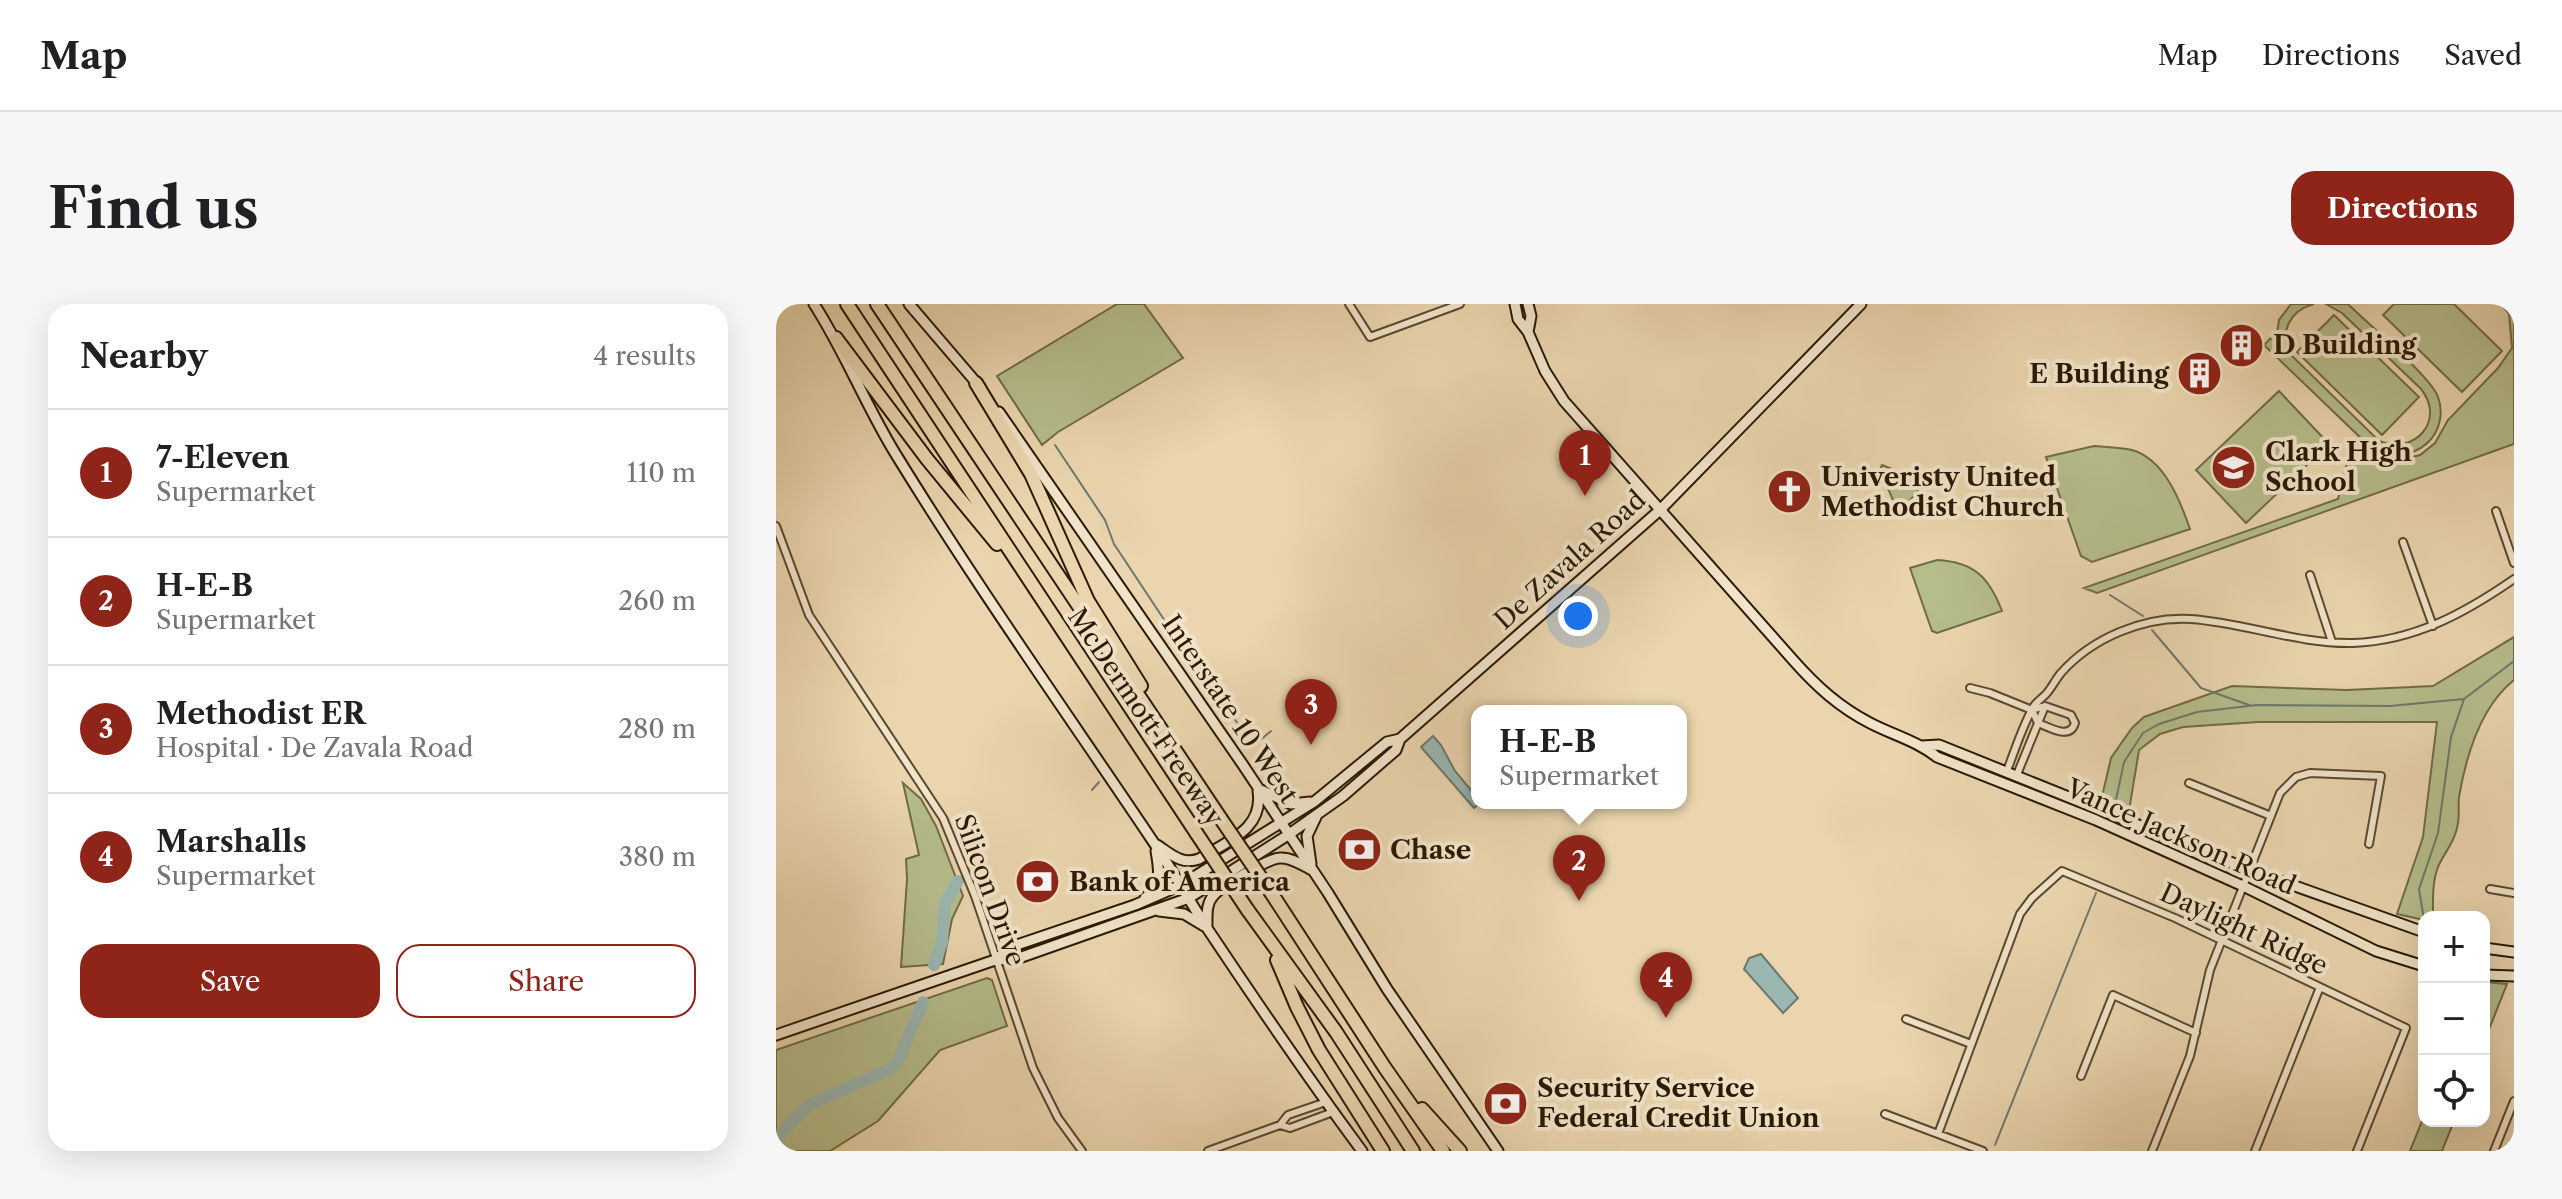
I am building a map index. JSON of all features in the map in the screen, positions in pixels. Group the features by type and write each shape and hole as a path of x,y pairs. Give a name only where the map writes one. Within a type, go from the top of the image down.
{"highway":[{"name":"McDermott Freeway","path":"847,304 1247,909 1336,1032 1413,1151"},
{"name":"McDermott Freeway","path":"877,304 1443,1151"},
{"path":"836,338 1064,634"},
{"path":"976,383 1031,474 1088,601 1129,663 1183,763"},
{"path":"1268,939 1319,1050 1383,1151"},
{"path":"1385,1068 1460,1151"}],"main road":[{"path":"814,304 836,338 868,406 894,451 1207,927 1362,1151"},
{"name":"Interstate 10 West","path":"909,304 1012,428 1258,788 1387,989 1498,1151"},
{"name":"Vance Jackson Road","path":"1515,304 1518,319 1564,401 1815,685 1848,711 1922,746 1937,757 2096,820 2243,886 2376,951 2418,964"},
{"name":"Vance Jackson Road","path":"1528,304 1531,316 1528,332"},
{"name":"De Zavala Road","path":"995,960 1011,947 1135,905 1181,885 1314,802 1387,742 1400,739 1661,509 1861,304"},
{"name":"De Zavala Road","path":"776,1035 995,960 1016,959 1189,898 1317,815 1396,750 1400,739"},
{"name":"Vance Jackson Road","path":"1922,746 1939,745 2250,870 2418,930"},
{"path":"1155,844 1180,860 1190,862 1199,859 1249,828 1259,811 1258,788"},
{"path":"1258,788 1291,804 1314,802"},
{"path":"1313,871 1307,836 1317,815"},
{"path":"1135,905 1153,892 1158,882 1155,844"},
{"path":"1207,927 1207,913 1213,896 1267,861 1277,857 1288,858 1313,871"},
{"path":"1155,910 1184,914 1207,927"},
{"path":"2490,949 2514,952"},
{"path":"2490,975 2514,976"}],"street":[{"path":"1349,304 1370,337 1460,304"},
{"path":"2496,511 2514,563"},
{"name":"Silicon Drive","path":"776,526 809,615 943,818 975,896 1043,1091 1067,1133 1082,1151"},
{"path":"2403,542 2433,626"},
{"path":"2310,575 2332,642"},
{"path":"2002,784 2036,703 2061,673 2098,643 2128,628 2159,621 2191,619 2297,639 2332,642 2379,640 2433,626 2481,601 2514,579"},
{"path":"1970,688 2032,710 2045,706 2071,715 2074,728 2064,732 2038,723 2032,710"},
{"path":"2012,788 2045,706 2047,693"},
{"path":"2152,1151 2186,1068 2204,989 2221,940 2280,793 2296,777 2310,773 2381,776 2369,844"},
{"path":"2189,783 2271,816"},
{"name":"Daylight Ridge","path":"1971,1044 2020,914 2032,898 2062,871 2221,940 2406,1028 2357,1151"},
{"path":"2490,889 2514,893"},
{"path":"2255,1151 2320,987"},
{"path":"2081,1076 2113,995 2196,1033"},
{"path":"1906,1019 1971,1044 1938,1134"},
{"path":"1208,1151 1280,1125 1288,1115 1326,1102"},
{"path":"2494,1151 2514,1103"},
{"path":"1280,1125 1290,1128 1333,1112"},
{"path":"1885,1114 1983,1151"}],"green space":[{"path":"1117,304 1144,304 1183,358 1058,432 1042,445 997,376"},
{"path":"2291,304 2314,304 2299,311 2289,323 2286,338 2290,354 2379,441 2404,444 2415,439 2428,423 2428,401 2421,389 2342,313 2326,304 2348,304 2411,364 2433,388 2440,402 2439,423 2424,446 2394,455 2397,459 2390,466 2264,345 2271,338 2276,341 2279,320"},
{"path":"2394,304 2454,304 2502,351 2462,392 2383,315"},
{"path":"2501,304 2514,304 2514,444 2097,593 2084,588 2338,499 2348,458 2363,447 2390,469 2404,459 2420,455 2435,443 2448,420 2498,368 2512,348 2509,314"},
{"path":"2334,315 2419,397 2382,435 2297,352"},
{"path":"2279,391 2329,444 2246,523 2196,470"},
{"path":"2094,446 2132,450 2153,462 2176,494 2190,529 2092,562 2081,556 2046,457"},
{"path":"1882,465 1910,476 1918,491 1907,504 1893,500 1886,484 1876,478"},
{"path":"1937,560 1961,564 1978,574 1992,589 2002,611 1937,633 1932,631 1910,568"},
{"path":"2514,637 2514,680 2492,704 2476,733 2459,797 2456,833 2435,879 2433,911 2418,911 2418,919 2397,914 2423,837 2437,722 2258,722 2183,727 2160,734 2139,750 2129,811 2101,801 2111,758 2132,728 2144,717 2232,686 2347,690 2433,686"},
{"path":"903,783 921,799 936,826 963,896 952,919 943,964 901,967 906,859 919,855"},
{"path":"987,978 992,980 1007,1026 940,1050 878,1121 830,1151 776,1151 776,1050"},
{"path":"2490,983 2507,984 2490,1027"},
{"path":"2420,1127 2452,1127 2442,1151 2410,1151"}],"water":[{"path":"1433,736 1441,745 1455,771 1471,790 1471,805 1421,747"},
{"path":"1761,954 1798,998 1783,1013 1744,969 1749,958"}],"waterway":[{"path":"1055,445 1105,520 1114,544 1212,692 1214,707 1233,717 1252,743 1271,731"},
{"path":"2110,595 2143,616"},
{"path":"2152,630 2201,688 2249,705"},
{"path":"2423,911 2419,889 2438,833 2451,737 2464,699 2514,661"},
{"path":"2114,809 2124,762 2143,733 2159,724 2197,712 2257,705 2390,706 2464,699"},
{"path":"1092,790 1099,782"},
{"path":"934,965 942,942 945,903 958,881"},
{"path":"1995,1145 2096,893"},
{"path":"776,1141 809,1105 888,1070 898,1062 923,1002"}],"place":[{"name":"D Building","path":"2242,345"},
{"name":"E Building","path":"2200,374"},
{"name":"Clark High School","path":"2234,467"},
{"name":"Univeristy United Methodist Church","path":"1790,492"},
{"name":"7-Eleven","path":"1585,496"},
{"name":"Methodist ER","path":"1311,745"},
{"name":"Chase","path":"1359,850"},
{"name":"Bank of America","path":"1038,882"},
{"name":"H-E-B","path":"1579,901"},
{"name":"Marshalls","path":"1666,1018"},
{"name":"Security Service Federal Credit Union","path":"1506,1103"}]}
